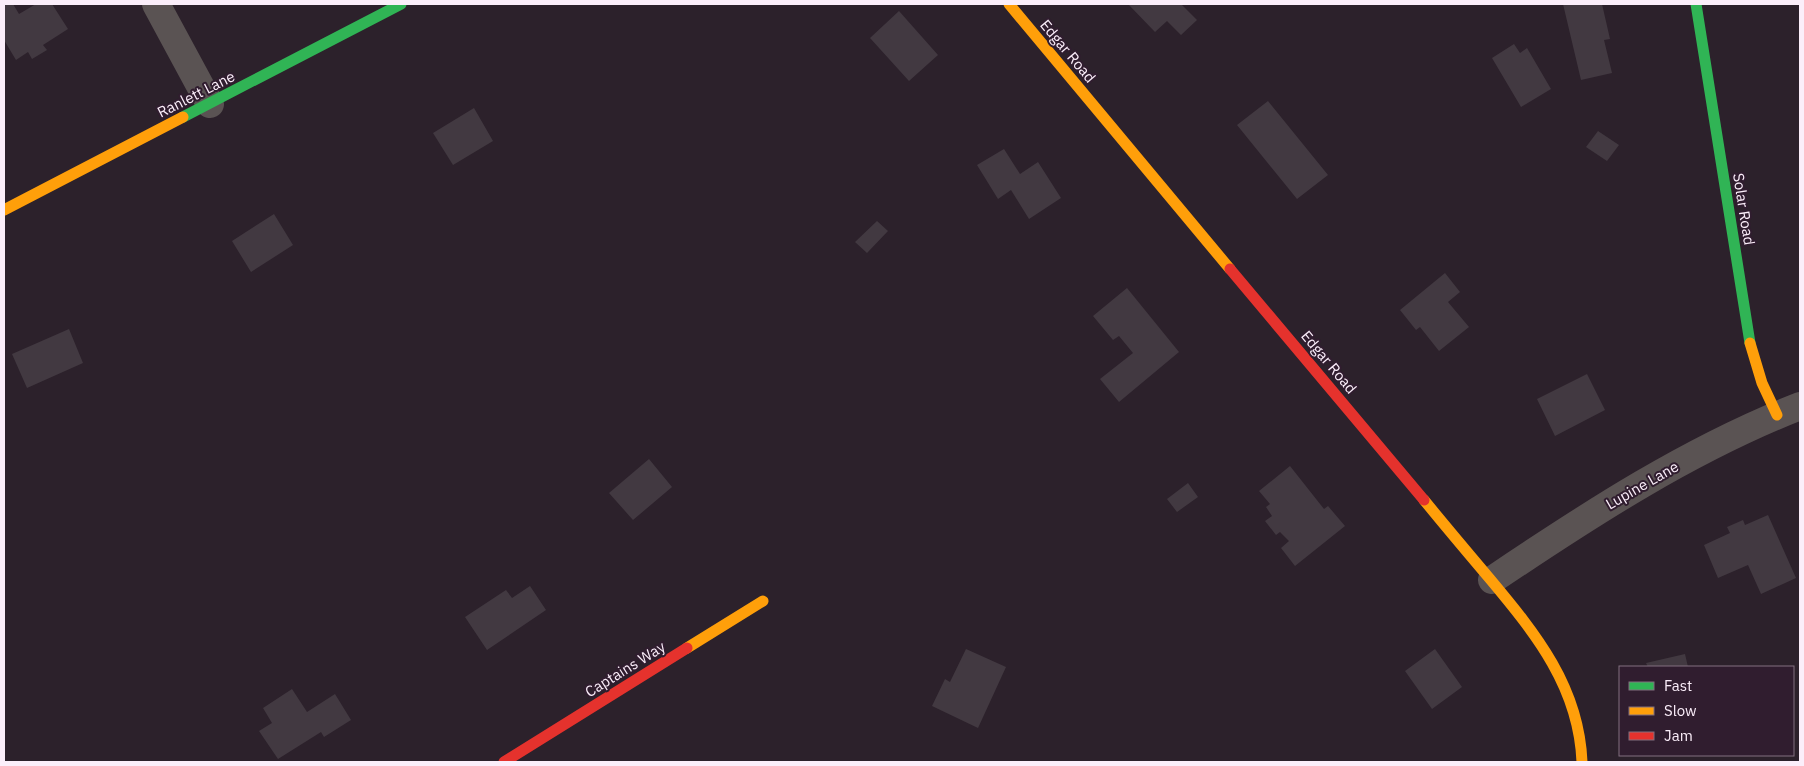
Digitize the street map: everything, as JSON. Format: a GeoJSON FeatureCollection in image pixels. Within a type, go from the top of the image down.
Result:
{"type":"FeatureCollection","features":[{"type":"Feature","properties":{"kind":"street"},"geometry":{"type":"LineString","coordinates":[[156,4],[210,104]]}},
{"type":"Feature","properties":{"kind":"street","name":"Ranlett Lane"},"geometry":{"type":"LineString","coordinates":[[4,210],[401,4]]}},
{"type":"Feature","properties":{"kind":"street","name":"Edgar Road"},"geometry":{"type":"LineString","coordinates":[[1009,4],[1529,626],[1549,657],[1566,692],[1578,724],[1582,762]]}},
{"type":"Feature","properties":{"kind":"street","name":"Solar Road"},"geometry":{"type":"LineString","coordinates":[[1696,4],[1751,349],[1766,395],[1789,411]]}},
{"type":"Feature","properties":{"kind":"street","name":"Lupine Lane"},"geometry":{"type":"LineString","coordinates":[[1492,580],[1628,492],[1727,438],[1789,411]]}},
{"type":"Feature","properties":{"kind":"street","name":"Captains Way"},"geometry":{"type":"LineString","coordinates":[[504,762],[763,602]]}},
{"type":"Feature","properties":{"kind":"building"},"geometry":{"type":"Polygon","coordinates":[[[4,4],[13,4],[19,14],[36,4],[52,4],[68,29],[43,45],[47,50],[32,59],[28,52],[16,60],[4,40],[4,4]]]}},
{"type":"Feature","properties":{"kind":"building"},"geometry":{"type":"Polygon","coordinates":[[[1128,4],[1181,4],[1197,20],[1181,35],[1167,21],[1155,32],[1128,4]]]}},
{"type":"Feature","properties":{"kind":"building"},"geometry":{"type":"Polygon","coordinates":[[[1563,4],[1602,4],[1610,39],[1604,40],[1612,73],[1581,80],[1563,4]]]}},
{"type":"Feature","properties":{"kind":"building"},"geometry":{"type":"Polygon","coordinates":[[[899,11],[938,55],[909,81],[870,38],[899,11]]]}},
{"type":"Feature","properties":{"kind":"building"},"geometry":{"type":"Polygon","coordinates":[[[1514,44],[1520,53],[1527,48],[1551,89],[1521,107],[1492,58],[1514,44]]]}},
{"type":"Feature","properties":{"kind":"building"},"geometry":{"type":"Polygon","coordinates":[[[1268,101],[1328,175],[1297,199],[1237,125],[1268,101]]]}},
{"type":"Feature","properties":{"kind":"building"},"geometry":{"type":"Polygon","coordinates":[[[474,108],[493,141],[453,165],[433,133],[474,108]]]}},
{"type":"Feature","properties":{"kind":"building"},"geometry":{"type":"Polygon","coordinates":[[[1598,131],[1619,145],[1607,161],[1586,147],[1598,131]]]}},
{"type":"Feature","properties":{"kind":"building"},"geometry":{"type":"Polygon","coordinates":[[[1004,149],[1020,174],[1038,162],[1061,198],[1029,219],[1011,190],[998,199],[977,165],[1004,149]]]}},
{"type":"Feature","properties":{"kind":"building"},"geometry":{"type":"Polygon","coordinates":[[[274,214],[293,245],[251,272],[232,241],[274,214]]]}},
{"type":"Feature","properties":{"kind":"building"},"geometry":{"type":"Polygon","coordinates":[[[877,221],[888,231],[867,253],[855,242],[877,221]]]}},
{"type":"Feature","properties":{"kind":"building"},"geometry":{"type":"Polygon","coordinates":[[[1445,273],[1460,292],[1448,302],[1469,327],[1439,351],[1420,327],[1416,330],[1400,310],[1445,273]]]}},
{"type":"Feature","properties":{"kind":"building"},"geometry":{"type":"Polygon","coordinates":[[[1127,288],[1179,352],[1119,402],[1100,379],[1133,353],[1119,336],[1113,340],[1093,316],[1127,288]]]}},
{"type":"Feature","properties":{"kind":"building"},"geometry":{"type":"Polygon","coordinates":[[[69,329],[83,363],[27,388],[12,354],[69,329]]]}},
{"type":"Feature","properties":{"kind":"building"},"geometry":{"type":"Polygon","coordinates":[[[1587,374],[1605,410],[1555,436],[1537,399],[1587,374]]]}},
{"type":"Feature","properties":{"kind":"building"},"geometry":{"type":"Polygon","coordinates":[[[649,459],[672,487],[633,520],[609,493],[649,459]]]}},
{"type":"Feature","properties":{"kind":"building"},"geometry":{"type":"Polygon","coordinates":[[[1290,466],[1324,509],[1328,506],[1345,526],[1295,566],[1281,548],[1289,541],[1280,532],[1276,535],[1265,521],[1272,516],[1266,507],[1270,504],[1259,491],[1290,466]]]}},
{"type":"Feature","properties":{"kind":"building"},"geometry":{"type":"Polygon","coordinates":[[[1188,483],[1198,497],[1177,512],[1167,499],[1188,483]]]}},
{"type":"Feature","properties":{"kind":"building"},"geometry":{"type":"Polygon","coordinates":[[[1768,515],[1796,578],[1761,594],[1748,565],[1718,578],[1704,545],[1730,533],[1727,527],[1743,520],[1745,525],[1768,515]]]}},
{"type":"Feature","properties":{"kind":"building"},"geometry":{"type":"Polygon","coordinates":[[[530,586],[546,610],[487,650],[465,617],[506,590],[512,598],[530,586]]]}},
{"type":"Feature","properties":{"kind":"building"},"geometry":{"type":"Polygon","coordinates":[[[966,649],[1006,667],[978,728],[932,706],[945,679],[950,682],[966,649]]]}},
{"type":"Feature","properties":{"kind":"building"},"geometry":{"type":"Polygon","coordinates":[[[1435,649],[1462,687],[1432,709],[1405,671],[1435,649]]]}},
{"type":"Feature","properties":{"kind":"building"},"geometry":{"type":"Polygon","coordinates":[[[1685,654],[1688,666],[1648,666],[1646,663],[1685,654]]]}},
{"type":"Feature","properties":{"kind":"building"},"geometry":{"type":"Polygon","coordinates":[[[292,689],[307,712],[335,694],[351,720],[324,737],[321,732],[278,759],[259,731],[272,723],[263,708],[292,689]]]}},
{"type":"Feature","properties":{"kind":"traffic: fast"},"geometry":{"type":"LineString","coordinates":[[183,117],[401,4]]}},
{"type":"Feature","properties":{"kind":"traffic: fast"},"geometry":{"type":"LineString","coordinates":[[1696,4],[1750,343]]}},
{"type":"Feature","properties":{"kind":"traffic: slow"},"geometry":{"type":"LineString","coordinates":[[1009,4],[1230,269]]}},
{"type":"Feature","properties":{"kind":"traffic: slow"},"geometry":{"type":"LineString","coordinates":[[4,210],[183,117]]}},
{"type":"Feature","properties":{"kind":"traffic: slow"},"geometry":{"type":"LineString","coordinates":[[1750,343],[1762,383],[1777,415]]}},
{"type":"Feature","properties":{"kind":"traffic: slow"},"geometry":{"type":"LineString","coordinates":[[1424,500],[1539,641],[1564,686],[1573,710],[1579,735],[1582,762]]}},
{"type":"Feature","properties":{"kind":"traffic: slow"},"geometry":{"type":"LineString","coordinates":[[687,648],[763,601]]}},
{"type":"Feature","properties":{"kind":"traffic: jam"},"geometry":{"type":"LineString","coordinates":[[1230,269],[1424,500]]}},
{"type":"Feature","properties":{"kind":"traffic: jam"},"geometry":{"type":"LineString","coordinates":[[504,762],[687,648]]}}]}
